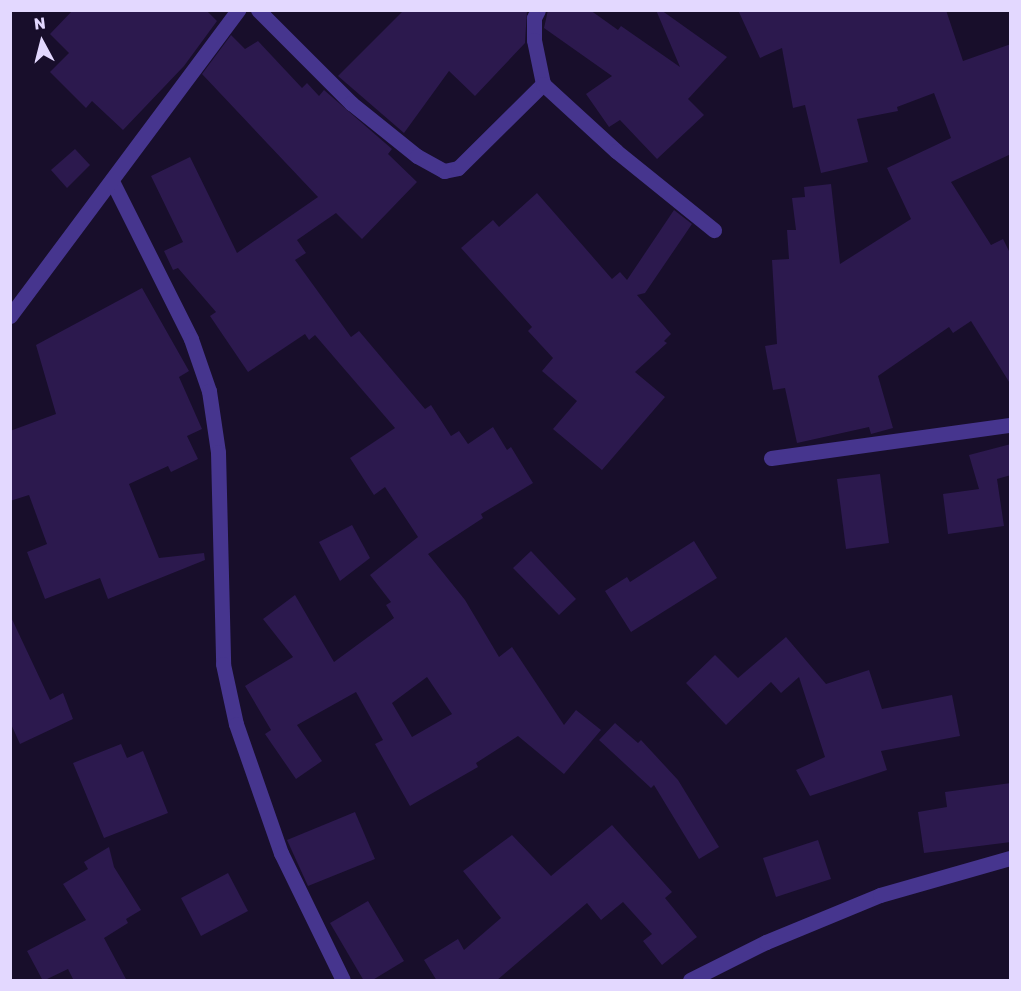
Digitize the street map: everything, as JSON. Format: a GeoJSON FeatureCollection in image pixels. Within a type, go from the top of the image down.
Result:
{"type":"FeatureCollection","features":[{"type":"Feature","properties":{"kind":"street"},"geometry":{"type":"LineString","coordinates":[[10,316],[113,183],[238,10]]}},
{"type":"Feature","properties":{"kind":"street"},"geometry":{"type":"LineString","coordinates":[[258,10],[351,103],[417,156],[444,171],[458,168],[543,84]]}},
{"type":"Feature","properties":{"kind":"street"},"geometry":{"type":"LineString","coordinates":[[538,10],[534,18],[534,40],[543,84],[616,151],[714,230]]}},
{"type":"Feature","properties":{"kind":"street"},"geometry":{"type":"LineString","coordinates":[[113,183],[191,339],[209,391],[218,452],[223,663],[236,723],[281,853],[343,981]]}},
{"type":"Feature","properties":{"kind":"street"},"geometry":{"type":"LineString","coordinates":[[771,458],[1011,425]]}},
{"type":"Feature","properties":{"kind":"street"},"geometry":{"type":"LineString","coordinates":[[690,981],[766,942],[880,895],[1011,858]]}},
{"type":"Feature","properties":{"kind":"building"},"geometry":{"type":"Polygon","coordinates":[[[73,10],[206,10],[217,21],[184,66],[123,130],[92,101],[86,108],[50,72],[69,53],[50,34],[73,10]]]}},
{"type":"Feature","properties":{"kind":"building"},"geometry":{"type":"Polygon","coordinates":[[[404,10],[527,10],[525,43],[475,96],[449,71],[404,133],[338,76],[404,10]]]}},
{"type":"Feature","properties":{"kind":"building"},"geometry":{"type":"Polygon","coordinates":[[[548,10],[590,10],[618,30],[621,26],[680,67],[656,10],[661,10],[727,57],[688,99],[704,115],[657,159],[620,120],[609,127],[586,94],[612,76],[544,28],[548,10]]]}},
{"type":"Feature","properties":{"kind":"building"},"geometry":{"type":"Polygon","coordinates":[[[738,10],[946,10],[963,61],[1011,44],[1011,154],[951,182],[991,245],[1003,239],[1011,255],[1011,385],[971,321],[953,333],[949,327],[878,376],[893,428],[871,434],[869,427],[797,443],[785,388],[773,390],[765,346],[777,344],[772,260],[789,259],[787,230],[796,230],[792,198],[805,197],[804,187],[831,184],[840,264],[911,219],[887,168],[951,138],[934,93],[897,107],[898,111],[857,119],[868,162],[821,173],[805,105],[793,108],[782,48],[760,58],[738,10]]]}},
{"type":"Feature","properties":{"kind":"building"},"geometry":{"type":"Polygon","coordinates":[[[231,35],[245,49],[258,41],[302,88],[307,83],[319,96],[324,90],[392,149],[388,154],[417,182],[362,239],[336,213],[297,240],[306,253],[295,260],[351,337],[359,331],[425,409],[431,405],[451,436],[459,431],[468,444],[493,427],[507,450],[511,447],[533,483],[481,514],[483,518],[428,554],[465,600],[499,657],[512,647],[564,725],[576,710],[601,730],[564,774],[518,736],[476,763],[478,767],[410,806],[375,744],[383,740],[356,692],[297,725],[322,761],[296,779],[265,734],[271,730],[245,686],[293,657],[263,619],[295,595],[334,662],[394,618],[386,605],[391,602],[370,575],[418,537],[385,487],[374,495],[350,458],[395,428],[315,335],[309,340],[305,334],[248,372],[210,316],[216,312],[178,268],[173,270],[164,251],[183,242],[151,176],[190,157],[237,253],[318,197],[202,74],[231,35]],[[427,677],[392,703],[412,737],[452,714],[427,677]]]}},
{"type":"Feature","properties":{"kind":"building"},"geometry":{"type":"Polygon","coordinates":[[[75,149],[90,165],[67,188],[51,170],[75,149]]]}},
{"type":"Feature","properties":{"kind":"building"},"geometry":{"type":"Polygon","coordinates":[[[537,193],[612,279],[620,272],[627,280],[674,210],[692,224],[645,293],[637,295],[671,334],[664,341],[667,343],[635,372],[665,397],[602,470],[553,429],[577,401],[542,371],[553,358],[528,331],[532,327],[461,248],[493,220],[499,227],[537,193]]]}},
{"type":"Feature","properties":{"kind":"building"},"geometry":{"type":"Polygon","coordinates":[[[142,288],[189,371],[179,377],[202,429],[187,436],[198,459],[171,472],[168,466],[129,484],[159,558],[204,553],[205,560],[108,599],[100,578],[45,599],[27,552],[47,544],[29,495],[10,501],[10,431],[56,414],[36,345],[142,288]]]}},
{"type":"Feature","properties":{"kind":"building"},"geometry":{"type":"Polygon","coordinates":[[[1011,444],[1011,475],[997,479],[1004,526],[948,534],[943,494],[979,489],[969,455],[1011,444]]]}},
{"type":"Feature","properties":{"kind":"building"},"geometry":{"type":"Polygon","coordinates":[[[880,474],[889,543],[846,549],[837,479],[880,474]]]}},
{"type":"Feature","properties":{"kind":"building"},"geometry":{"type":"Polygon","coordinates":[[[352,525],[370,558],[340,581],[319,542],[352,525]]]}},
{"type":"Feature","properties":{"kind":"building"},"geometry":{"type":"Polygon","coordinates":[[[694,541],[717,578],[631,632],[605,591],[627,577],[630,582],[694,541]]]}},
{"type":"Feature","properties":{"kind":"building"},"geometry":{"type":"Polygon","coordinates":[[[531,551],[576,599],[559,615],[513,568],[531,551]]]}},
{"type":"Feature","properties":{"kind":"building"},"geometry":{"type":"Polygon","coordinates":[[[10,615],[50,700],[63,693],[73,719],[20,744],[10,722],[10,615]]]}},
{"type":"Feature","properties":{"kind":"building"},"geometry":{"type":"Polygon","coordinates":[[[786,637],[826,684],[869,670],[882,709],[952,695],[960,736],[881,751],[887,770],[810,796],[796,770],[825,757],[799,677],[781,693],[771,682],[726,725],[686,683],[715,655],[738,678],[786,637]]]}},
{"type":"Feature","properties":{"kind":"building"},"geometry":{"type":"Polygon","coordinates":[[[615,723],[638,743],[641,740],[678,780],[719,847],[699,859],[654,785],[651,788],[599,740],[615,723]]]}},
{"type":"Feature","properties":{"kind":"building"},"geometry":{"type":"Polygon","coordinates":[[[121,744],[127,758],[143,751],[168,813],[104,838],[73,763],[121,744]]]}},
{"type":"Feature","properties":{"kind":"building"},"geometry":{"type":"Polygon","coordinates":[[[1011,783],[1011,842],[924,853],[918,812],[947,807],[945,792],[1011,783]]]}},
{"type":"Feature","properties":{"kind":"building"},"geometry":{"type":"Polygon","coordinates":[[[355,812],[375,859],[308,886],[287,840],[355,812]]]}},
{"type":"Feature","properties":{"kind":"building"},"geometry":{"type":"Polygon","coordinates":[[[612,825],[672,892],[665,898],[697,937],[662,965],[643,941],[652,934],[623,902],[601,920],[587,903],[496,981],[437,981],[424,960],[458,939],[464,950],[501,918],[463,871],[512,835],[551,876],[612,825]]]}},
{"type":"Feature","properties":{"kind":"building"},"geometry":{"type":"Polygon","coordinates":[[[818,840],[831,879],[776,897],[763,858],[818,840]]]}},
{"type":"Feature","properties":{"kind":"building"},"geometry":{"type":"Polygon","coordinates":[[[109,847],[114,867],[141,910],[126,919],[128,923],[104,938],[127,981],[74,981],[68,969],[43,981],[27,951],[86,920],[63,884],[88,869],[84,862],[109,847]]]}},
{"type":"Feature","properties":{"kind":"building"},"geometry":{"type":"Polygon","coordinates":[[[228,873],[248,911],[201,936],[181,898],[228,873]]]}},
{"type":"Feature","properties":{"kind":"building"},"geometry":{"type":"Polygon","coordinates":[[[368,901],[404,961],[371,981],[364,981],[330,923],[368,901]]]}}]}
